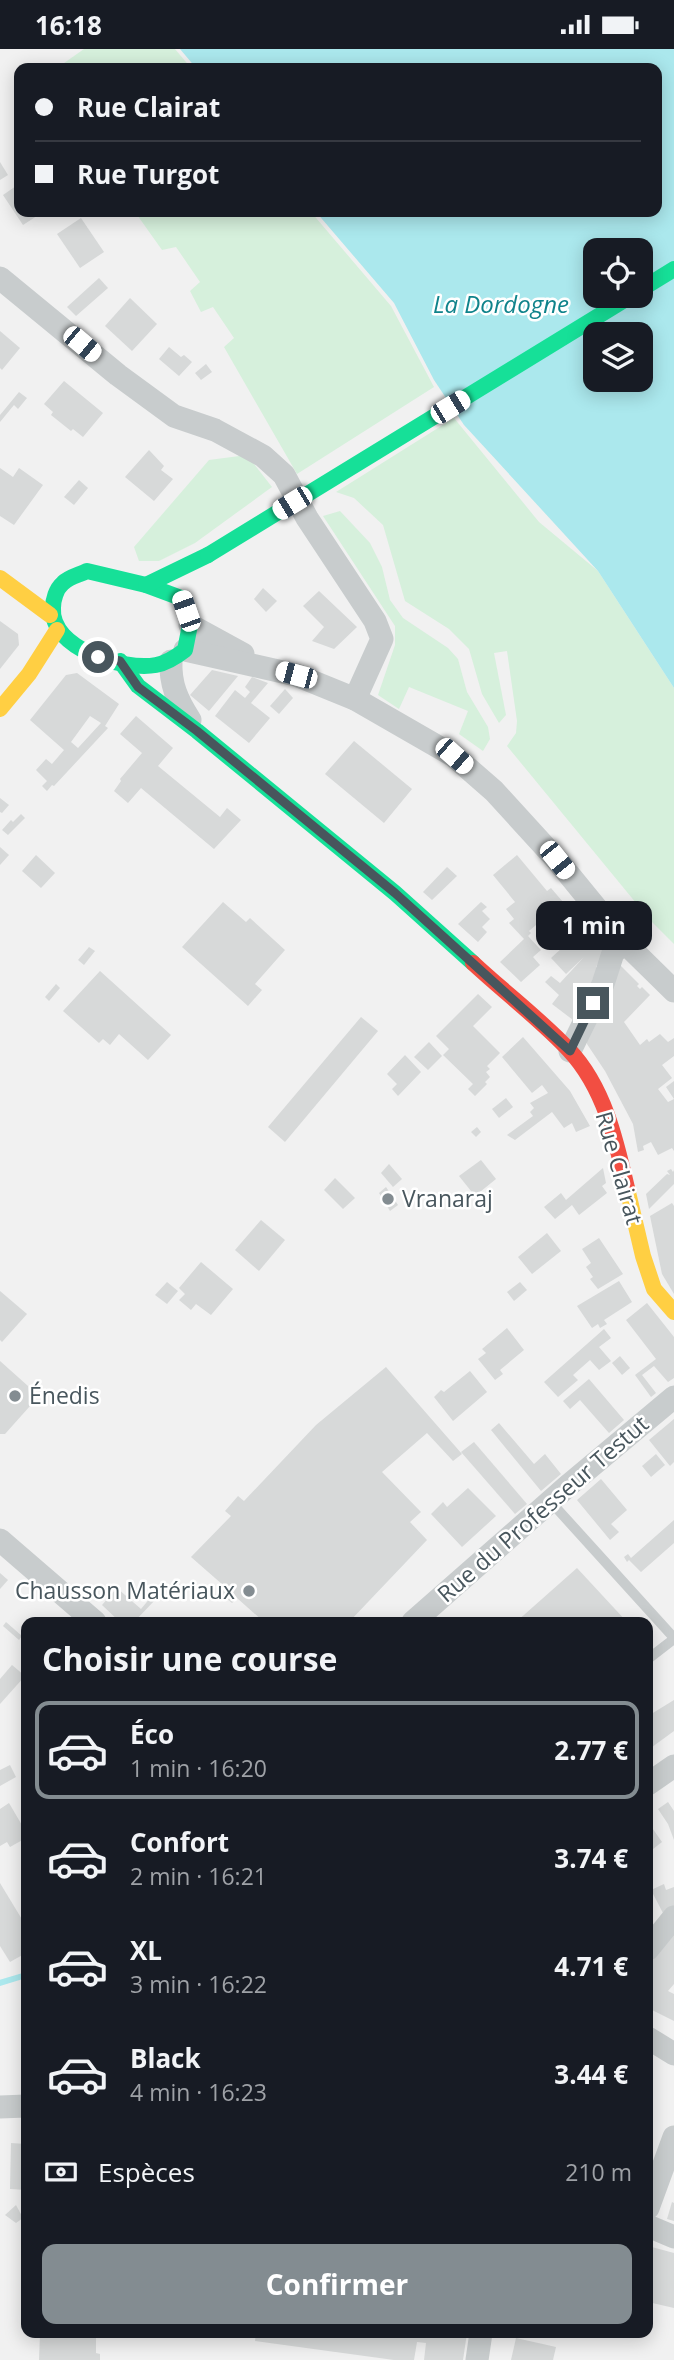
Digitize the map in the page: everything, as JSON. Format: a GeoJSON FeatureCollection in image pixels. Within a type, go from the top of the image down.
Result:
{"type":"FeatureCollection","features":[{"type":"Feature","properties":{"kind":"main road"},"geometry":{"type":"LineString","coordinates":[[653,282],[674,269]]}},
{"type":"Feature","properties":{"kind":"main road"},"geometry":{"type":"LineString","coordinates":[[146,585],[208,555],[611,308]]}},
{"type":"Feature","properties":{"kind":"main road"},"geometry":{"type":"LineString","coordinates":[[29,674],[66,655],[148,666],[178,655],[190,625],[188,587],[208,555]]}},
{"type":"Feature","properties":{"kind":"main road"},"geometry":{"type":"LineString","coordinates":[[5,581],[62,584],[87,571],[146,585],[188,587]]}},
{"type":"Feature","properties":{"kind":"main road"},"geometry":{"type":"LineString","coordinates":[[5,581],[50,615],[66,655]]}},
{"type":"Feature","properties":{"kind":"main road"},"geometry":{"type":"LineString","coordinates":[[50,615],[62,584]]}},
{"type":"Feature","properties":{"kind":"main road"},"geometry":{"type":"LineString","coordinates":[[0,709],[29,674],[57,630]]}},
{"type":"Feature","properties":{"kind":"main road","name":"Rue Clairat"},"geometry":{"type":"LineString","coordinates":[[120,661],[138,687],[197,731],[395,893],[570,1051],[592,1083],[614,1133],[643,1256],[654,1289],[674,1312]]}},
{"type":"Feature","properties":{"kind":"street"},"geometry":{"type":"LineString","coordinates":[[0,278],[118,375],[174,416],[215,430],[263,456],[284,475],[307,518],[375,621],[382,639],[355,699]]}},
{"type":"Feature","properties":{"kind":"street"},"geometry":{"type":"LineString","coordinates":[[190,625],[264,666]]}},
{"type":"Feature","properties":{"kind":"street"},"geometry":{"type":"LineString","coordinates":[[178,655],[264,666],[296,675],[355,699],[454,756],[494,791],[557,860],[624,942],[674,991]]}},
{"type":"Feature","properties":{"kind":"street","name":"Rue Clairat"},"geometry":{"type":"LineString","coordinates":[[178,655],[170,677],[177,700],[197,731]]}},
{"type":"Feature","properties":{"kind":"street"},"geometry":{"type":"LineString","coordinates":[[570,1051],[603,984],[613,953],[624,942]]}},
{"type":"Feature","properties":{"kind":"street","name":"Rue du Professeur Testut"},"geometry":{"type":"LineString","coordinates":[[420,1617],[550,1501],[674,1397]]}},
{"type":"Feature","properties":{"kind":"street"},"geometry":{"type":"LineString","coordinates":[[0,1540],[88,1617]]}},
{"type":"Feature","properties":{"kind":"street"},"geometry":{"type":"LineString","coordinates":[[653,1781],[674,1766]]}},
{"type":"Feature","properties":{"kind":"street"},"geometry":{"type":"LineString","coordinates":[[653,1943],[674,1917]]}},
{"type":"Feature","properties":{"kind":"street"},"geometry":{"type":"LineString","coordinates":[[653,2041],[674,2054]]}},
{"type":"Feature","properties":{"kind":"street"},"geometry":{"type":"LineString","coordinates":[[0,2107],[21,2106]]}},
{"type":"Feature","properties":{"kind":"street"},"geometry":{"type":"LineString","coordinates":[[653,2194],[674,2137]]}},
{"type":"Feature","properties":{"kind":"street"},"geometry":{"type":"LineString","coordinates":[[653,2228],[674,2237]]}},
{"type":"Feature","properties":{"kind":"street"},"geometry":{"type":"LineString","coordinates":[[477,2360],[480,2338]]}},
{"type":"Feature","properties":{"kind":"lane"},"geometry":{"type":"LineString","coordinates":[[550,1501],[674,1639],[653,1655]]}},
{"type":"Feature","properties":{"kind":"green space"},"geometry":{"type":"Polygon","coordinates":[[[84,49],[175,49],[187,63],[64,63],[84,49]]]}},
{"type":"Feature","properties":{"kind":"green space"},"geometry":{"type":"Polygon","coordinates":[[[139,217],[315,217],[391,306],[434,387],[297,474],[224,347],[234,338],[213,307],[201,312],[190,291],[200,282],[176,247],[162,250],[139,217]]]}},
{"type":"Feature","properties":{"kind":"green space"},"geometry":{"type":"Polygon","coordinates":[[[454,418],[539,522],[598,571],[674,688],[674,944],[650,920],[507,746],[516,733],[517,721],[507,651],[494,653],[506,715],[499,723],[482,694],[469,649],[449,629],[405,601],[383,525],[354,498],[336,492],[454,418]]]}},
{"type":"Feature","properties":{"kind":"green space"},"geometry":{"type":"Polygon","coordinates":[[[247,455],[272,487],[195,543],[159,561],[139,561],[134,547],[209,460],[247,455]]]}},
{"type":"Feature","properties":{"kind":"green space"},"geometry":{"type":"Polygon","coordinates":[[[340,511],[370,543],[382,567],[390,600],[403,618],[448,648],[458,659],[467,692],[488,727],[490,739],[483,751],[459,734],[468,711],[409,687],[399,709],[378,695],[395,645],[395,626],[323,516],[340,511]]]}},
{"type":"Feature","properties":{"kind":"water","name":"La Dordogne"},"geometry":{"type":"Polygon","coordinates":[[[180,49],[674,49],[674,688],[598,571],[464,425],[434,380],[394,303],[320,217],[662,217],[662,63],[192,63],[180,49]]]}},
{"type":"Feature","properties":{"kind":"building"},"geometry":{"type":"Polygon","coordinates":[[[0,162],[8,175],[0,180],[0,162]]]}},
{"type":"Feature","properties":{"kind":"building"},"geometry":{"type":"Polygon","coordinates":[[[14,187],[14,212],[3,195],[14,187]]]}},
{"type":"Feature","properties":{"kind":"building"},"geometry":{"type":"Polygon","coordinates":[[[18,217],[35,217],[23,225],[18,217]]]}},
{"type":"Feature","properties":{"kind":"building"},"geometry":{"type":"Polygon","coordinates":[[[81,218],[104,252],[80,268],[57,234],[81,218]]]}},
{"type":"Feature","properties":{"kind":"building"},"geometry":{"type":"Polygon","coordinates":[[[99,278],[108,288],[76,316],[67,307],[99,278]]]}},
{"type":"Feature","properties":{"kind":"building"},"geometry":{"type":"Polygon","coordinates":[[[130,298],[157,324],[132,351],[105,326],[130,298]]]}},
{"type":"Feature","properties":{"kind":"building"},"geometry":{"type":"Polygon","coordinates":[[[0,331],[20,348],[2,370],[0,368],[0,331]]]}},
{"type":"Feature","properties":{"kind":"building"},"geometry":{"type":"Polygon","coordinates":[[[169,347],[192,362],[179,376],[159,359],[169,347]]]}},
{"type":"Feature","properties":{"kind":"building"},"geometry":{"type":"Polygon","coordinates":[[[206,364],[212,372],[201,380],[195,373],[206,364]]]}},
{"type":"Feature","properties":{"kind":"building"},"geometry":{"type":"Polygon","coordinates":[[[64,381],[103,413],[83,437],[51,415],[53,412],[44,404],[64,381]]]}},
{"type":"Feature","properties":{"kind":"building"},"geometry":{"type":"Polygon","coordinates":[[[19,392],[27,398],[18,409],[14,405],[0,422],[0,415],[19,392]]]}},
{"type":"Feature","properties":{"kind":"building"},"geometry":{"type":"Polygon","coordinates":[[[149,450],[164,466],[161,470],[173,479],[154,501],[125,477],[149,450]]]}},
{"type":"Feature","properties":{"kind":"building"},"geometry":{"type":"Polygon","coordinates":[[[0,468],[13,477],[19,468],[43,485],[14,525],[0,516],[0,468]]]}},
{"type":"Feature","properties":{"kind":"building"},"geometry":{"type":"Polygon","coordinates":[[[79,480],[88,488],[74,505],[64,497],[79,480]]]}},
{"type":"Feature","properties":{"kind":"building"},"geometry":{"type":"Polygon","coordinates":[[[263,588],[277,601],[266,612],[254,599],[263,588]]]}},
{"type":"Feature","properties":{"kind":"building"},"geometry":{"type":"Polygon","coordinates":[[[319,591],[357,627],[334,649],[312,641],[324,627],[303,606],[319,591]]]}},
{"type":"Feature","properties":{"kind":"building"},"geometry":{"type":"Polygon","coordinates":[[[0,621],[18,634],[19,645],[0,669],[0,621]]]}},
{"type":"Feature","properties":{"kind":"building"},"geometry":{"type":"Polygon","coordinates":[[[212,670],[238,676],[209,711],[190,695],[212,670]]]}},
{"type":"Feature","properties":{"kind":"building"},"geometry":{"type":"Polygon","coordinates":[[[77,673],[119,704],[105,726],[108,728],[47,791],[42,786],[47,781],[36,770],[46,759],[52,764],[64,750],[30,720],[66,675],[77,673]],[[90,716],[71,742],[78,748],[101,723],[90,716]]]}},
{"type":"Feature","properties":{"kind":"building"},"geometry":{"type":"Polygon","coordinates":[[[252,677],[268,683],[251,703],[270,718],[249,743],[215,716],[235,690],[245,698],[250,692],[245,687],[252,677]]]}},
{"type":"Feature","properties":{"kind":"building"},"geometry":{"type":"Polygon","coordinates":[[[285,689],[293,698],[279,714],[270,706],[285,689]]]}},
{"type":"Feature","properties":{"kind":"building"},"geometry":{"type":"Polygon","coordinates":[[[136,716],[173,748],[158,766],[220,817],[227,808],[241,820],[214,849],[141,788],[128,803],[114,791],[120,779],[142,753],[120,734],[136,716]]]}},
{"type":"Feature","properties":{"kind":"building"},"geometry":{"type":"Polygon","coordinates":[[[354,741],[412,789],[384,823],[325,774],[354,741]]]}},
{"type":"Feature","properties":{"kind":"building"},"geometry":{"type":"Polygon","coordinates":[[[0,798],[9,805],[2,813],[0,812],[0,798]]]}},
{"type":"Feature","properties":{"kind":"building"},"geometry":{"type":"Polygon","coordinates":[[[21,814],[25,818],[8,835],[2,830],[11,820],[13,822],[21,814]]]}},
{"type":"Feature","properties":{"kind":"building"},"geometry":{"type":"Polygon","coordinates":[[[0,847],[9,855],[0,865],[0,847]]]}},
{"type":"Feature","properties":{"kind":"building"},"geometry":{"type":"Polygon","coordinates":[[[36,855],[55,873],[41,888],[22,871],[36,855]]]}},
{"type":"Feature","properties":{"kind":"building"},"geometry":{"type":"Polygon","coordinates":[[[517,855],[547,891],[551,888],[563,902],[529,931],[531,933],[528,936],[541,950],[533,957],[540,965],[521,982],[500,962],[524,939],[509,923],[514,919],[506,909],[515,902],[493,875],[517,855]]]}},
{"type":"Feature","properties":{"kind":"building"},"geometry":{"type":"Polygon","coordinates":[[[447,867],[457,876],[432,900],[423,892],[447,867]]]}},
{"type":"Feature","properties":{"kind":"building"},"geometry":{"type":"Polygon","coordinates":[[[223,902],[246,922],[250,918],[285,950],[255,984],[262,990],[248,1006],[182,947],[223,902]]]}},
{"type":"Feature","properties":{"kind":"building"},"geometry":{"type":"Polygon","coordinates":[[[481,902],[487,907],[482,911],[490,919],[482,927],[487,932],[478,942],[458,924],[481,902]]]}},
{"type":"Feature","properties":{"kind":"building"},"geometry":{"type":"Polygon","coordinates":[[[565,906],[582,925],[557,945],[540,926],[565,906]]]}},
{"type":"Feature","properties":{"kind":"building"},"geometry":{"type":"Polygon","coordinates":[[[584,928],[605,950],[573,1020],[552,1004],[559,995],[545,982],[551,976],[560,983],[584,957],[566,974],[551,958],[584,928]]]}},
{"type":"Feature","properties":{"kind":"building"},"geometry":{"type":"Polygon","coordinates":[[[89,947],[95,951],[84,965],[78,960],[89,947]]]}},
{"type":"Feature","properties":{"kind":"building"},"geometry":{"type":"Polygon","coordinates":[[[619,964],[639,984],[637,986],[640,989],[642,987],[650,995],[624,1022],[640,1045],[660,1034],[668,1042],[674,1038],[674,1056],[662,1065],[672,1078],[658,1089],[668,1102],[674,1099],[674,1151],[672,1148],[658,1155],[651,1142],[638,1152],[633,1124],[605,1071],[587,1044],[586,1037],[619,964]]]}},
{"type":"Feature","properties":{"kind":"building"},"geometry":{"type":"Polygon","coordinates":[[[100,971],[171,1035],[148,1060],[119,1034],[110,1045],[103,1039],[99,1043],[63,1011],[100,971]]]}},
{"type":"Feature","properties":{"kind":"building"},"geometry":{"type":"Polygon","coordinates":[[[56,984],[60,988],[49,1001],[45,997],[56,984]]]}},
{"type":"Feature","properties":{"kind":"building"},"geometry":{"type":"Polygon","coordinates":[[[478,994],[492,1007],[473,1026],[500,1053],[487,1066],[490,1069],[486,1072],[490,1077],[475,1096],[468,1089],[473,1084],[443,1055],[449,1049],[436,1036],[478,994]]]}},
{"type":"Feature","properties":{"kind":"building"},"geometry":{"type":"Polygon","coordinates":[[[361,1017],[378,1031],[285,1142],[268,1127],[361,1017]]]}},
{"type":"Feature","properties":{"kind":"building"},"geometry":{"type":"Polygon","coordinates":[[[523,1037],[570,1091],[590,1126],[576,1132],[572,1123],[564,1128],[552,1112],[515,1140],[507,1135],[533,1116],[530,1112],[534,1108],[530,1103],[548,1093],[542,1085],[532,1093],[502,1057],[523,1037]]]}},
{"type":"Feature","properties":{"kind":"building"},"geometry":{"type":"Polygon","coordinates":[[[429,1042],[442,1056],[428,1070],[414,1057],[429,1042]]]}},
{"type":"Feature","properties":{"kind":"building"},"geometry":{"type":"Polygon","coordinates":[[[405,1055],[421,1072],[398,1096],[392,1089],[397,1084],[387,1074],[405,1055]]]}},
{"type":"Feature","properties":{"kind":"building"},"geometry":{"type":"Polygon","coordinates":[[[674,1081],[674,1099],[666,1087],[674,1081]]]}},
{"type":"Feature","properties":{"kind":"building"},"geometry":{"type":"Polygon","coordinates":[[[506,1098],[513,1107],[499,1118],[492,1109],[506,1098]]]}},
{"type":"Feature","properties":{"kind":"building"},"geometry":{"type":"Polygon","coordinates":[[[477,1127],[481,1132],[476,1137],[471,1132],[477,1127]]]}},
{"type":"Feature","properties":{"kind":"building"},"geometry":{"type":"Polygon","coordinates":[[[481,1160],[496,1179],[475,1196],[459,1176],[481,1160]]]}},
{"type":"Feature","properties":{"kind":"building"},"geometry":{"type":"Polygon","coordinates":[[[389,1164],[402,1179],[393,1187],[381,1173],[389,1164]]]}},
{"type":"Feature","properties":{"kind":"building"},"geometry":{"type":"Polygon","coordinates":[[[603,1168],[606,1183],[602,1186],[607,1193],[579,1215],[572,1205],[555,1219],[544,1207],[561,1193],[566,1200],[603,1168]]]}},
{"type":"Feature","properties":{"kind":"building"},"geometry":{"type":"Polygon","coordinates":[[[671,1169],[673,1172],[674,1170],[674,1184],[649,1209],[646,1194],[667,1174],[670,1175],[667,1171],[671,1169]]]}},
{"type":"Feature","properties":{"kind":"building"},"geometry":{"type":"Polygon","coordinates":[[[335,1178],[355,1198],[343,1209],[324,1190],[335,1178]]]}},
{"type":"Feature","properties":{"kind":"building","name":"Vranaraj"},"geometry":{"type":"Polygon","coordinates":[[[386,1187],[398,1205],[390,1211],[379,1193],[386,1187]]]}},
{"type":"Feature","properties":{"kind":"building"},"geometry":{"type":"Polygon","coordinates":[[[672,1203],[674,1294],[662,1274],[650,1216],[672,1203]]]}},
{"type":"Feature","properties":{"kind":"building"},"geometry":{"type":"Polygon","coordinates":[[[261,1220],[285,1240],[259,1271],[235,1250],[261,1220]]]}},
{"type":"Feature","properties":{"kind":"building"},"geometry":{"type":"Polygon","coordinates":[[[547,1233],[561,1251],[532,1274],[518,1257],[547,1233]]]}},
{"type":"Feature","properties":{"kind":"building"},"geometry":{"type":"Polygon","coordinates":[[[599,1238],[623,1274],[598,1289],[590,1279],[593,1277],[586,1267],[591,1263],[582,1249],[599,1238]]]}},
{"type":"Feature","properties":{"kind":"building"},"geometry":{"type":"Polygon","coordinates":[[[201,1262],[233,1289],[211,1315],[196,1304],[191,1310],[179,1300],[185,1294],[179,1288],[201,1262]]]}},
{"type":"Feature","properties":{"kind":"building"},"geometry":{"type":"Polygon","coordinates":[[[619,1281],[632,1302],[604,1320],[607,1324],[600,1328],[598,1324],[592,1328],[577,1306],[619,1281]]]}},
{"type":"Feature","properties":{"kind":"building"},"geometry":{"type":"Polygon","coordinates":[[[167,1282],[178,1291],[167,1304],[155,1295],[167,1282]]]}},
{"type":"Feature","properties":{"kind":"building"},"geometry":{"type":"Polygon","coordinates":[[[520,1282],[527,1290],[514,1301],[507,1292],[520,1282]]]}},
{"type":"Feature","properties":{"kind":"building","name":"Énedis"},"geometry":{"type":"Polygon","coordinates":[[[0,1291],[27,1314],[2,1342],[0,1340],[0,1291]]]}},
{"type":"Feature","properties":{"kind":"building"},"geometry":{"type":"Polygon","coordinates":[[[647,1303],[674,1337],[674,1378],[668,1382],[654,1366],[642,1375],[656,1393],[651,1397],[635,1375],[656,1359],[626,1320],[647,1303]]]}},
{"type":"Feature","properties":{"kind":"building"},"geometry":{"type":"Polygon","coordinates":[[[507,1328],[524,1350],[500,1370],[503,1374],[495,1380],[478,1359],[486,1353],[482,1349],[507,1328]]]}},
{"type":"Feature","properties":{"kind":"building"},"geometry":{"type":"Polygon","coordinates":[[[604,1329],[611,1338],[599,1347],[611,1361],[599,1370],[590,1360],[573,1375],[578,1380],[558,1397],[544,1382],[604,1329]]]}},
{"type":"Feature","properties":{"kind":"building"},"geometry":{"type":"Polygon","coordinates":[[[620,1356],[630,1368],[622,1375],[612,1363],[620,1356]]]}},
{"type":"Feature","properties":{"kind":"building","name":"Énedis"},"geometry":{"type":"Polygon","coordinates":[[[0,1361],[28,1386],[30,1406],[5,1434],[0,1434],[0,1361]]]}},
{"type":"Feature","properties":{"kind":"building"},"geometry":{"type":"Polygon","coordinates":[[[386,1367],[462,1454],[453,1461],[427,1433],[382,1472],[421,1512],[410,1522],[427,1540],[354,1617],[258,1617],[237,1598],[232,1603],[218,1591],[223,1585],[191,1557],[231,1516],[225,1511],[238,1496],[244,1501],[316,1425],[386,1367]]]}},
{"type":"Feature","properties":{"kind":"building"},"geometry":{"type":"Polygon","coordinates":[[[470,1371],[487,1392],[453,1421],[434,1397],[470,1371]]]}},
{"type":"Feature","properties":{"kind":"building"},"geometry":{"type":"Polygon","coordinates":[[[589,1379],[624,1420],[609,1433],[580,1400],[570,1409],[563,1401],[589,1379]]]}},
{"type":"Feature","properties":{"kind":"building"},"geometry":{"type":"Polygon","coordinates":[[[674,1419],[674,1462],[670,1466],[649,1440],[674,1419]]]}},
{"type":"Feature","properties":{"kind":"building"},"geometry":{"type":"Polygon","coordinates":[[[499,1423],[534,1464],[545,1454],[561,1474],[541,1491],[491,1430],[499,1423]]]}},
{"type":"Feature","properties":{"kind":"building"},"geometry":{"type":"Polygon","coordinates":[[[474,1442],[527,1504],[515,1514],[461,1452],[474,1442]]]}},
{"type":"Feature","properties":{"kind":"building"},"geometry":{"type":"Polygon","coordinates":[[[656,1454],[665,1465],[651,1477],[642,1466],[656,1454]]]}},
{"type":"Feature","properties":{"kind":"building"},"geometry":{"type":"Polygon","coordinates":[[[601,1479],[627,1510],[611,1524],[619,1532],[610,1540],[577,1500],[601,1479]]]}},
{"type":"Feature","properties":{"kind":"building"},"geometry":{"type":"Polygon","coordinates":[[[468,1488],[496,1516],[462,1547],[431,1514],[443,1502],[447,1507],[468,1488]]]}},
{"type":"Feature","properties":{"kind":"building"},"geometry":{"type":"Polygon","coordinates":[[[674,1520],[674,1543],[641,1572],[629,1560],[627,1562],[624,1557],[628,1554],[631,1558],[674,1520]]]}},
{"type":"Feature","properties":{"kind":"building"},"geometry":{"type":"Polygon","coordinates":[[[577,1568],[622,1617],[522,1617],[577,1568]]]}},
{"type":"Feature","properties":{"kind":"building"},"geometry":{"type":"Polygon","coordinates":[[[0,1573],[8,1580],[0,1589],[0,1573]]]}},
{"type":"Feature","properties":{"kind":"building"},"geometry":{"type":"Polygon","coordinates":[[[117,1588],[141,1609],[151,1597],[155,1600],[139,1617],[115,1617],[102,1605],[117,1588]]]}},
{"type":"Feature","properties":{"kind":"building"},"geometry":{"type":"Polygon","coordinates":[[[6,1622],[21,1637],[19,1640],[3,1626],[6,1622]]]}},
{"type":"Feature","properties":{"kind":"building"},"geometry":{"type":"Polygon","coordinates":[[[12,1665],[21,1673],[21,1680],[0,1704],[0,1679],[12,1665]]]}},
{"type":"Feature","properties":{"kind":"building"},"geometry":{"type":"Polygon","coordinates":[[[674,1700],[674,1731],[653,1746],[653,1713],[674,1700]]]}},
{"type":"Feature","properties":{"kind":"building"},"geometry":{"type":"Polygon","coordinates":[[[10,1765],[16,1777],[0,1786],[0,1770],[10,1765]]]}},
{"type":"Feature","properties":{"kind":"building"},"geometry":{"type":"Polygon","coordinates":[[[668,1802],[674,1811],[674,1840],[658,1809],[668,1802]]]}},
{"type":"Feature","properties":{"kind":"building"},"geometry":{"type":"Polygon","coordinates":[[[9,1803],[21,1823],[21,1841],[10,1847],[7,1842],[0,1846],[0,1809],[9,1803]]]}},
{"type":"Feature","properties":{"kind":"building"},"geometry":{"type":"Polygon","coordinates":[[[653,1829],[662,1842],[653,1849],[653,1829]]]}},
{"type":"Feature","properties":{"kind":"building"},"geometry":{"type":"Polygon","coordinates":[[[0,1883],[21,1918],[21,1956],[10,1962],[0,1946],[0,1883]]]}},
{"type":"Feature","properties":{"kind":"building"},"geometry":{"type":"Polygon","coordinates":[[[664,1884],[666,1890],[674,1887],[674,1906],[664,1915],[653,1894],[653,1889],[664,1884]]]}},
{"type":"Feature","properties":{"kind":"building"},"geometry":{"type":"Polygon","coordinates":[[[674,1933],[674,1984],[668,1991],[674,1994],[674,2021],[653,2010],[653,1960],[674,1933]]]}},
{"type":"Feature","properties":{"kind":"building"},"geometry":{"type":"Polygon","coordinates":[[[11,2143],[21,2144],[21,2190],[10,2189],[11,2143]]]}},
{"type":"Feature","properties":{"kind":"building"},"geometry":{"type":"Polygon","coordinates":[[[672,2202],[674,2203],[674,2221],[667,2219],[672,2202]]]}},
{"type":"Feature","properties":{"kind":"building"},"geometry":{"type":"Polygon","coordinates":[[[16,2205],[21,2219],[16,2223],[5,2215],[16,2205]]]}},
{"type":"Feature","properties":{"kind":"building"},"geometry":{"type":"Polygon","coordinates":[[[653,2247],[674,2253],[674,2308],[653,2303],[653,2247]]]}},
{"type":"Feature","properties":{"kind":"building"},"geometry":{"type":"Polygon","coordinates":[[[40,2338],[96,2338],[96,2353],[100,2354],[100,2360],[39,2360],[40,2338]]]}},
{"type":"Feature","properties":{"kind":"building"},"geometry":{"type":"Polygon","coordinates":[[[255,2338],[466,2338],[463,2360],[424,2360],[426,2343],[417,2342],[414,2360],[394,2360],[255,2341],[255,2338]]]}},
{"type":"Feature","properties":{"kind":"building"},"geometry":{"type":"Polygon","coordinates":[[[516,2338],[556,2347],[553,2360],[511,2360],[516,2338]]]}},
{"type":"Feature","properties":{"kind":"waterway"},"geometry":{"type":"LineString","coordinates":[[0,1983],[21,1977]]}},
{"type":"Feature","properties":{"kind":"traffic: fast"},"geometry":{"type":"LineString","coordinates":[[653,282],[674,269]]}},
{"type":"Feature","properties":{"kind":"traffic: fast"},"geometry":{"type":"LineString","coordinates":[[208,555],[611,308]]}},
{"type":"Feature","properties":{"kind":"traffic: fast"},"geometry":{"type":"LineString","coordinates":[[146,585],[208,555]]}},
{"type":"Feature","properties":{"kind":"traffic: fast"},"geometry":{"type":"LineString","coordinates":[[87,571],[146,585],[181,598],[190,625],[185,650],[164,663],[142,666],[109,660],[76,646],[63,635],[55,622],[53,608],[57,591],[63,583],[87,571]]}},
{"type":"Feature","properties":{"kind":"traffic: fast"},"geometry":{"type":"LineString","coordinates":[[120,661],[138,686],[395,893],[473,963]]}},
{"type":"Feature","properties":{"kind":"traffic: slow"},"geometry":{"type":"LineString","coordinates":[[0,578],[50,615]]}},
{"type":"Feature","properties":{"kind":"traffic: slow"},"geometry":{"type":"LineString","coordinates":[[0,709],[29,674],[57,630]]}},
{"type":"Feature","properties":{"kind":"traffic: slow"},"geometry":{"type":"LineString","coordinates":[[627,1188],[643,1256],[654,1289],[674,1312]]}},
{"type":"Feature","properties":{"kind":"traffic: jam"},"geometry":{"type":"LineString","coordinates":[[473,963],[546,1027],[581,1065],[607,1115],[627,1188]]}},
{"type":"Feature","properties":{"kind":"place","name":"Vranaraj"},"geometry":{"type":"Point","coordinates":[388,1199]}},
{"type":"Feature","properties":{"kind":"place","name":"Énedis"},"geometry":{"type":"Point","coordinates":[15,1396]}},
{"type":"Feature","properties":{"kind":"place","name":"Chausson Matériaux"},"geometry":{"type":"Point","coordinates":[249,1591]}},
{"type":"Feature","properties":{"kind":"route"},"geometry":{"type":"LineString","coordinates":[[98,657],[120,661],[138,687],[197,731],[395,893],[570,1051],[593,1003]]}}]}
